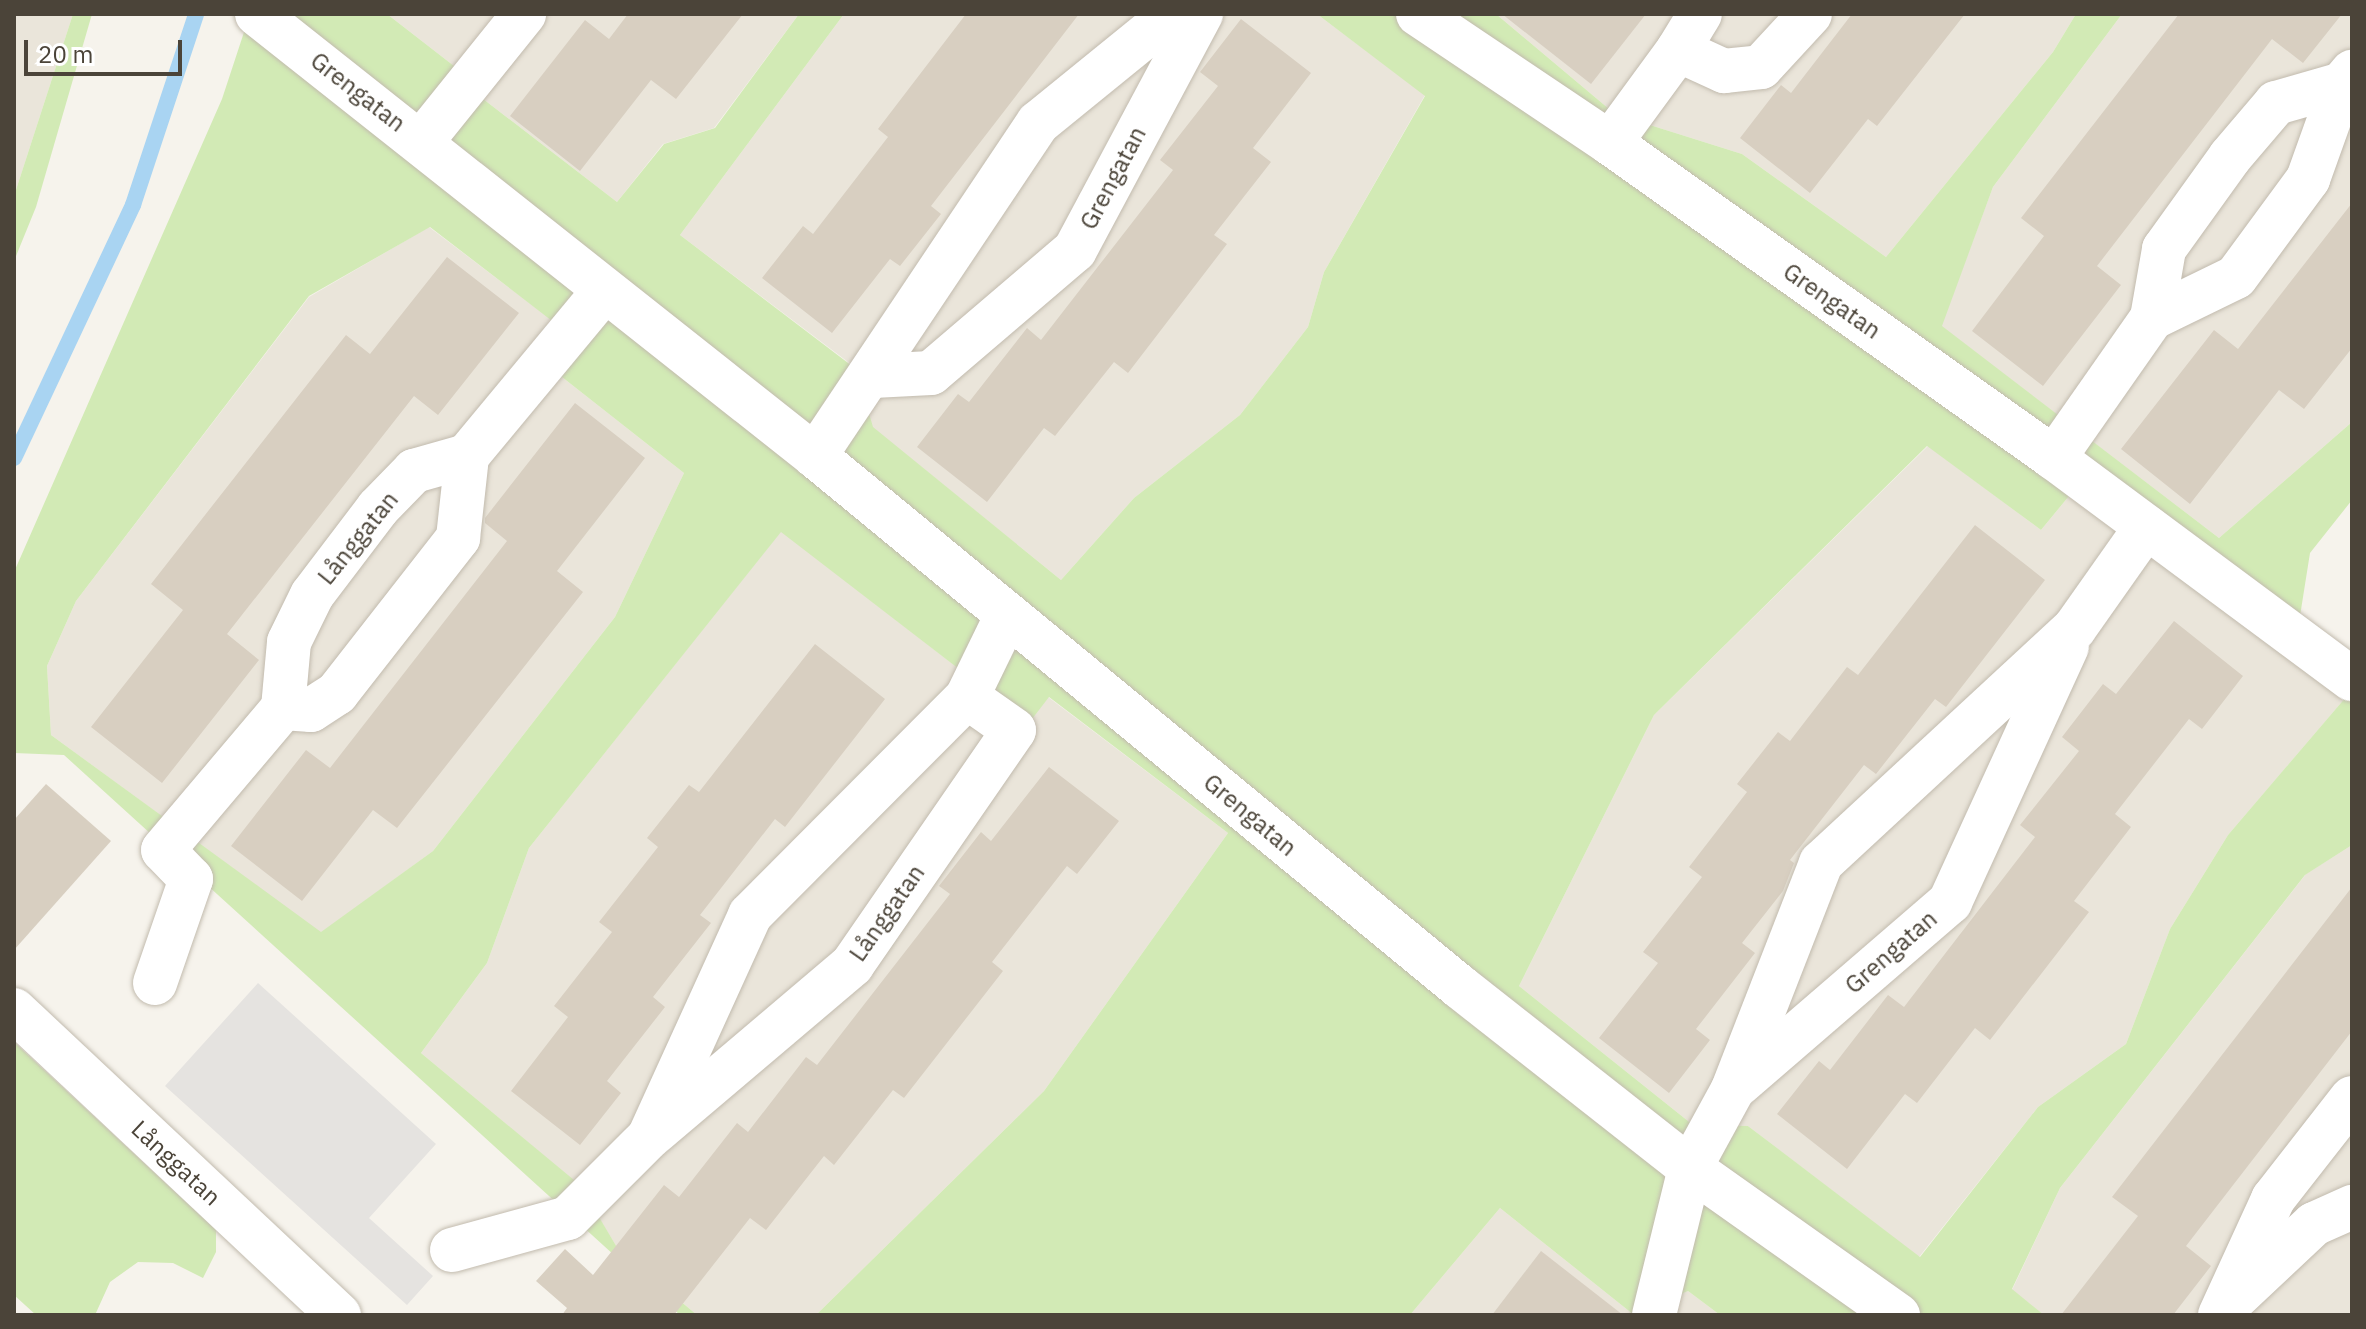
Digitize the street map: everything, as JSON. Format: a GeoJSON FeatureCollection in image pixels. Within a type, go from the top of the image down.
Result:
{"type":"FeatureCollection","features":[{"type":"Feature","properties":{"kind":"street","name":"Grengatan"},"geometry":{"type":"LineString","coordinates":[[257,14],[422,141],[604,291],[815,456],[1460,987],[1690,1168],[1898,1315]]}},
{"type":"Feature","properties":{"kind":"street","name":"Grengatan"},"geometry":{"type":"LineString","coordinates":[[422,141],[524,14]]}},
{"type":"Feature","properties":{"kind":"street"},"geometry":{"type":"LineString","coordinates":[[815,456],[873,376],[996,179],[1038,123],[1172,14]]}},
{"type":"Feature","properties":{"kind":"street","name":"Grengatan"},"geometry":{"type":"LineString","coordinates":[[873,376],[931,373],[1075,250],[1201,14]]}},
{"type":"Feature","properties":{"kind":"street","name":"Grengatan"},"geometry":{"type":"LineString","coordinates":[[1418,14],[1610,143],[2054,458],[2146,527],[2346,663]]}},
{"type":"Feature","properties":{"kind":"street"},"geometry":{"type":"LineString","coordinates":[[1610,143],[1689,32],[1724,71],[1761,67],[1810,14]]}},
{"type":"Feature","properties":{"kind":"street"},"geometry":{"type":"LineString","coordinates":[[2152,318],[2236,277],[2308,179],[2347,78]]}},
{"type":"Feature","properties":{"kind":"street"},"geometry":{"type":"LineString","coordinates":[[2054,458],[2152,318],[2164,249],[2230,157],[2276,103],[2347,78]]}},
{"type":"Feature","properties":{"kind":"street"},"geometry":{"type":"LineString","coordinates":[[155,983],[191,879],[163,850],[283,708],[311,710],[337,693],[458,538],[467,456],[604,291]]}},
{"type":"Feature","properties":{"kind":"street","name":"Långgatan"},"geometry":{"type":"LineString","coordinates":[[283,708],[289,642],[312,595],[378,508],[414,471],[467,456]]}},
{"type":"Feature","properties":{"kind":"street","name":"Grengatan"},"geometry":{"type":"LineString","coordinates":[[1733,1089],[1950,902],[2074,629],[2146,527]]}},
{"type":"Feature","properties":{"kind":"street","name":"Långgatan"},"geometry":{"type":"LineString","coordinates":[[649,1137],[750,915],[967,697],[1007,615]]}},
{"type":"Feature","properties":{"kind":"street","name":"Grengatan"},"geometry":{"type":"LineString","coordinates":[[1690,1168],[1733,1089],[1821,863],[2074,629]]}},
{"type":"Feature","properties":{"kind":"street","name":"Långgatan"},"geometry":{"type":"LineString","coordinates":[[452,1250],[568,1218],[649,1137],[852,965],[1014,730],[967,697]]}},
{"type":"Feature","properties":{"kind":"street","name":"Grengatan"},"geometry":{"type":"LineString","coordinates":[[1776,978],[1784,996],[1797,1006],[1824,1010]]}},
{"type":"Feature","properties":{"kind":"street","name":"Långgatan"},"geometry":{"type":"LineString","coordinates":[[14,1010],[339,1315]]}},
{"type":"Feature","properties":{"kind":"street"},"geometry":{"type":"LineString","coordinates":[[2223,1311],[2248,1245],[2289,1179],[2352,1098]]}},
{"type":"Feature","properties":{"kind":"street"},"geometry":{"type":"LineString","coordinates":[[1654,1315],[1690,1168]]}},
{"type":"Feature","properties":{"kind":"street"},"geometry":{"type":"LineString","coordinates":[[2289,1179],[2298,1205],[2333,1216]]}},
{"type":"Feature","properties":{"kind":"street"},"geometry":{"type":"LineString","coordinates":[[2223,1311],[2333,1216]]}},
{"type":"Feature","properties":{"kind":"shaded area"},"geometry":{"type":"Polygon","coordinates":[[[14,14],[73,14],[14,196],[14,14]]]}},
{"type":"Feature","properties":{"kind":"shaded area"},"geometry":{"type":"Polygon","coordinates":[[[387,14],[799,14],[714,128],[663,144],[617,202],[478,95],[454,66],[387,14]]]}},
{"type":"Feature","properties":{"kind":"shaded area"},"geometry":{"type":"Polygon","coordinates":[[[844,14],[1317,14],[1425,95],[1324,272],[1308,327],[1240,415],[1134,498],[1061,580],[872,427],[856,368],[680,235],[844,14]]]}},
{"type":"Feature","properties":{"kind":"shaded area"},"geometry":{"type":"Polygon","coordinates":[[[1496,14],[2076,14],[2053,52],[1886,257],[1742,154],[1615,114],[1496,14]]]}},
{"type":"Feature","properties":{"kind":"shaded area"},"geometry":{"type":"Polygon","coordinates":[[[2122,14],[2352,14],[2352,422],[2219,538],[1941,326],[1993,187],[2122,14]]]}},
{"type":"Feature","properties":{"kind":"shaded area"},"geometry":{"type":"Polygon","coordinates":[[[429,227],[557,324],[534,355],[684,473],[615,617],[433,851],[321,933],[51,735],[47,666],[76,601],[309,297],[429,227]]]}},
{"type":"Feature","properties":{"kind":"shaded area"},"geometry":{"type":"Polygon","coordinates":[[[1928,446],[2041,530],[2069,496],[2347,696],[2228,835],[2170,929],[2126,1044],[2038,1107],[1919,1257],[1748,1126],[1693,1125],[1519,986],[1654,715],[1928,446]]]}},
{"type":"Feature","properties":{"kind":"shaded area"},"geometry":{"type":"Polygon","coordinates":[[[781,531],[1029,723],[1048,697],[1228,833],[1044,1091],[816,1315],[697,1315],[618,1249],[579,1185],[421,1053],[487,963],[529,848],[781,531]]]}},
{"type":"Feature","properties":{"kind":"shaded area"},"geometry":{"type":"Polygon","coordinates":[[[2352,845],[2352,1315],[2044,1315],[2012,1290],[2060,1188],[2306,874],[2352,845]]]}},
{"type":"Feature","properties":{"kind":"shaded area"},"geometry":{"type":"Polygon","coordinates":[[[258,983],[436,1144],[369,1218],[433,1276],[407,1305],[165,1086],[258,983]]]}},
{"type":"Feature","properties":{"kind":"shaded area"},"geometry":{"type":"Polygon","coordinates":[[[1500,1208],[1634,1315],[1410,1315],[1500,1208]]]}},
{"type":"Feature","properties":{"kind":"shaded area"},"geometry":{"type":"Polygon","coordinates":[[[1688,1291],[1720,1315],[1634,1315],[1688,1291]]]}},
{"type":"Feature","properties":{"kind":"green space"},"geometry":{"type":"Polygon","coordinates":[[[73,14],[92,14],[36,207],[14,261],[14,196],[73,14]]]}},
{"type":"Feature","properties":{"kind":"green space"},"geometry":{"type":"Polygon","coordinates":[[[250,14],[387,14],[454,66],[478,95],[617,202],[664,144],[715,128],[799,14],[844,14],[680,235],[856,369],[873,427],[1061,580],[1134,498],[1240,415],[1308,327],[1324,272],[1425,96],[1317,14],[1496,14],[1615,114],[1742,154],[1886,257],[2053,52],[2076,14],[2122,14],[1993,187],[1942,326],[2219,538],[2352,422],[2352,500],[2310,553],[2300,616],[2352,694],[2352,845],[2305,875],[2060,1188],[2012,1289],[2044,1315],[1720,1315],[1688,1291],[1634,1315],[1500,1208],[1410,1315],[816,1315],[1044,1091],[1228,833],[1049,697],[1029,723],[781,532],[529,848],[487,963],[421,1053],[580,1185],[618,1249],[697,1315],[680,1315],[64,755],[14,753],[14,572],[222,99],[250,14]],[[430,227],[309,296],[76,601],[47,666],[51,735],[321,932],[433,851],[615,617],[684,473],[534,355],[556,324],[430,227]],[[1927,446],[1654,715],[1519,986],[1693,1125],[1748,1126],[1920,1257],[2038,1107],[2126,1044],[2170,929],[2228,835],[2346,697],[2069,496],[2041,530],[1927,446]]]}},
{"type":"Feature","properties":{"kind":"green space"},"geometry":{"type":"Polygon","coordinates":[[[14,1042],[216,1230],[216,1252],[203,1278],[173,1263],[138,1262],[110,1282],[95,1315],[36,1315],[14,1295],[14,1042]]]}},
{"type":"Feature","properties":{"kind":"building"},"geometry":{"type":"Polygon","coordinates":[[[628,14],[743,14],[676,99],[651,80],[580,171],[510,116],[585,20],[609,39],[628,14]]]}},
{"type":"Feature","properties":{"kind":"building"},"geometry":{"type":"Polygon","coordinates":[[[966,14],[1079,14],[931,206],[941,214],[900,266],[890,259],[832,333],[762,278],[803,226],[813,234],[888,137],[878,129],[966,14]]]}},
{"type":"Feature","properties":{"kind":"building"},"geometry":{"type":"Polygon","coordinates":[[[1502,14],[1646,14],[1591,84],[1502,14]]]}},
{"type":"Feature","properties":{"kind":"building"},"geometry":{"type":"Polygon","coordinates":[[[1852,14],[1965,14],[1877,126],[1868,119],[1810,193],[1740,138],[1781,85],[1791,93],[1852,14]]]}},
{"type":"Feature","properties":{"kind":"building"},"geometry":{"type":"Polygon","coordinates":[[[2179,14],[2342,14],[2303,63],[2272,39],[2097,266],[2121,285],[2043,386],[1972,331],[2044,236],[2021,218],[2179,14]]]}},
{"type":"Feature","properties":{"kind":"building"},"geometry":{"type":"Polygon","coordinates":[[[1241,19],[1311,73],[1253,148],[1271,162],[1214,235],[1227,244],[1128,373],[1114,362],[1055,436],[1044,428],[987,502],[917,447],[958,394],[969,402],[1027,328],[1041,340],[1173,170],[1160,160],[1218,86],[1200,72],[1241,19]]]}},
{"type":"Feature","properties":{"kind":"building"},"geometry":{"type":"Polygon","coordinates":[[[2352,203],[2352,348],[2304,409],[2279,390],[2190,504],[2121,449],[2214,330],[2238,349],[2352,203]]]}},
{"type":"Feature","properties":{"kind":"building"},"geometry":{"type":"Polygon","coordinates":[[[447,257],[519,313],[438,415],[414,396],[227,634],[259,660],[162,783],[91,727],[183,610],[151,584],[346,335],[370,354],[447,257]]]}},
{"type":"Feature","properties":{"kind":"building"},"geometry":{"type":"Polygon","coordinates":[[[575,403],[645,458],[557,571],[583,592],[397,828],[373,810],[302,901],[231,846],[306,750],[330,768],[507,541],[485,523],[485,518],[575,403]]]}},
{"type":"Feature","properties":{"kind":"building"},"geometry":{"type":"Polygon","coordinates":[[[1975,525],[2045,580],[1946,707],[1935,699],[1876,774],[1864,765],[1790,860],[1794,863],[1783,891],[1742,943],[1755,953],[1696,1029],[1710,1040],[1669,1093],[1599,1038],[1658,963],[1643,952],[1702,877],[1689,867],[1747,792],[1737,784],[1778,732],[1790,741],[1847,667],[1858,675],[1975,525]]]}},
{"type":"Feature","properties":{"kind":"building"},"geometry":{"type":"Polygon","coordinates":[[[2174,621],[2243,676],[2202,729],[2189,719],[2115,814],[2131,827],[2074,901],[2089,912],[1990,1040],[1975,1028],[1917,1103],[1905,1094],[1847,1169],[1777,1114],[1819,1061],[1830,1070],[1888,995],[1904,1007],[2035,837],[2020,825],[2079,751],[2062,737],[2103,684],[2116,694],[2174,621]]]}},
{"type":"Feature","properties":{"kind":"building"},"geometry":{"type":"Polygon","coordinates":[[[815,644],[885,699],[785,827],[775,819],[700,915],[711,923],[653,997],[665,1007],[607,1081],[621,1093],[580,1145],[511,1091],[568,1017],[554,1006],[612,932],[599,922],[658,847],[647,838],[689,785],[699,792],[815,644]]]}},
{"type":"Feature","properties":{"kind":"building"},"geometry":{"type":"Polygon","coordinates":[[[1049,767],[1119,821],[1077,874],[1067,866],[992,962],[1003,971],[904,1098],[893,1090],[834,1165],[824,1156],[766,1230],[750,1218],[674,1315],[562,1315],[567,1308],[536,1281],[565,1249],[593,1275],[664,1185],[679,1197],[737,1123],[748,1132],[806,1057],[817,1065],[950,894],[939,886],[981,832],[991,841],[1049,767]]]}},
{"type":"Feature","properties":{"kind":"building"},"geometry":{"type":"Polygon","coordinates":[[[46,784],[111,841],[14,950],[14,820],[46,784]]]}},
{"type":"Feature","properties":{"kind":"building"},"geometry":{"type":"Polygon","coordinates":[[[2352,887],[2352,1031],[2186,1246],[2211,1266],[2173,1315],[2061,1315],[2138,1216],[2112,1197],[2352,887]]]}},
{"type":"Feature","properties":{"kind":"building"},"geometry":{"type":"Polygon","coordinates":[[[1541,1251],[1623,1315],[1492,1315],[1541,1251]]]}},
{"type":"Feature","properties":{"kind":"waterway"},"geometry":{"type":"LineString","coordinates":[[14,458],[133,205],[196,14]]}}]}
